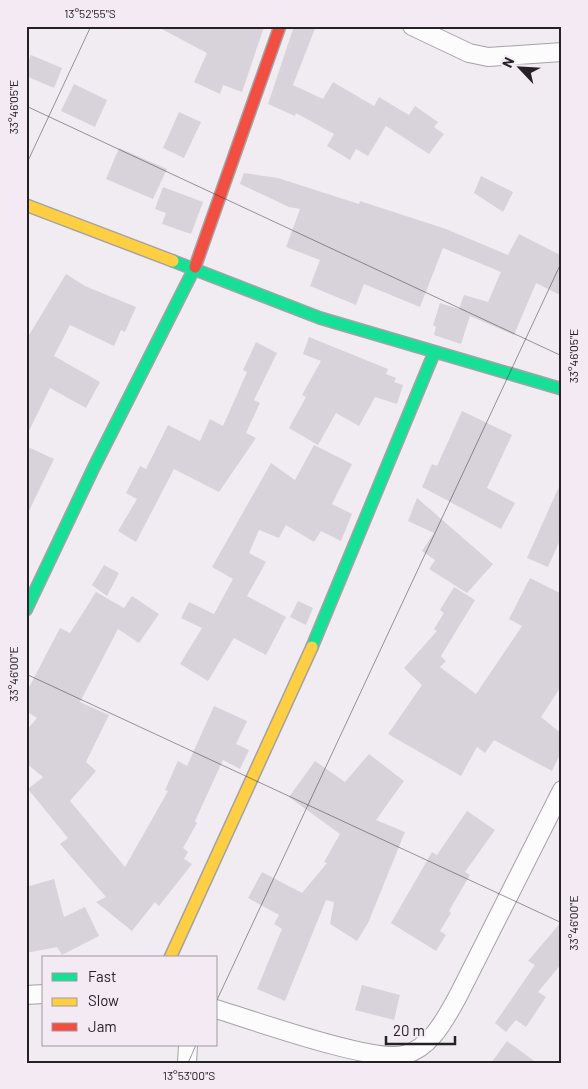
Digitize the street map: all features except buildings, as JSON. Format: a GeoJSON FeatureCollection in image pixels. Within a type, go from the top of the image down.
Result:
{"type":"FeatureCollection","features":[{"type":"Feature","properties":{"kind":"street"},"geometry":{"type":"LineString","coordinates":[[26,610],[94,467],[194,271],[280,26]]}},
{"type":"Feature","properties":{"kind":"street"},"geometry":{"type":"LineString","coordinates":[[412,26],[469,53],[488,57],[562,52]]}},
{"type":"Feature","properties":{"kind":"street"},"geometry":{"type":"LineString","coordinates":[[26,205],[320,318],[434,353],[562,388]]}},
{"type":"Feature","properties":{"kind":"street"},"geometry":{"type":"LineString","coordinates":[[171,956],[186,919],[302,671],[434,353]]}},
{"type":"Feature","properties":{"kind":"street"},"geometry":{"type":"LineString","coordinates":[[218,1010],[361,1052],[404,1055],[423,1045],[440,1029],[458,998],[562,790]]}},
{"type":"Feature","properties":{"kind":"street"},"geometry":{"type":"LineString","coordinates":[[26,995],[42,994]]}},
{"type":"Feature","properties":{"kind":"street"},"geometry":{"type":"LineString","coordinates":[[187,1063],[188,1046]]}},
{"type":"Feature","properties":{"kind":"traffic: fast"},"geometry":{"type":"LineString","coordinates":[[173,261],[320,318],[562,389]]}},
{"type":"Feature","properties":{"kind":"traffic: fast"},"geometry":{"type":"LineString","coordinates":[[26,610],[94,467],[195,267]]}},
{"type":"Feature","properties":{"kind":"traffic: fast"},"geometry":{"type":"LineString","coordinates":[[312,647],[434,353]]}},
{"type":"Feature","properties":{"kind":"traffic: slow"},"geometry":{"type":"LineString","coordinates":[[26,205],[173,261]]}},
{"type":"Feature","properties":{"kind":"traffic: slow"},"geometry":{"type":"LineString","coordinates":[[171,956],[312,647]]}},
{"type":"Feature","properties":{"kind":"traffic: jam"},"geometry":{"type":"LineString","coordinates":[[195,267],[280,26]]}}]}
